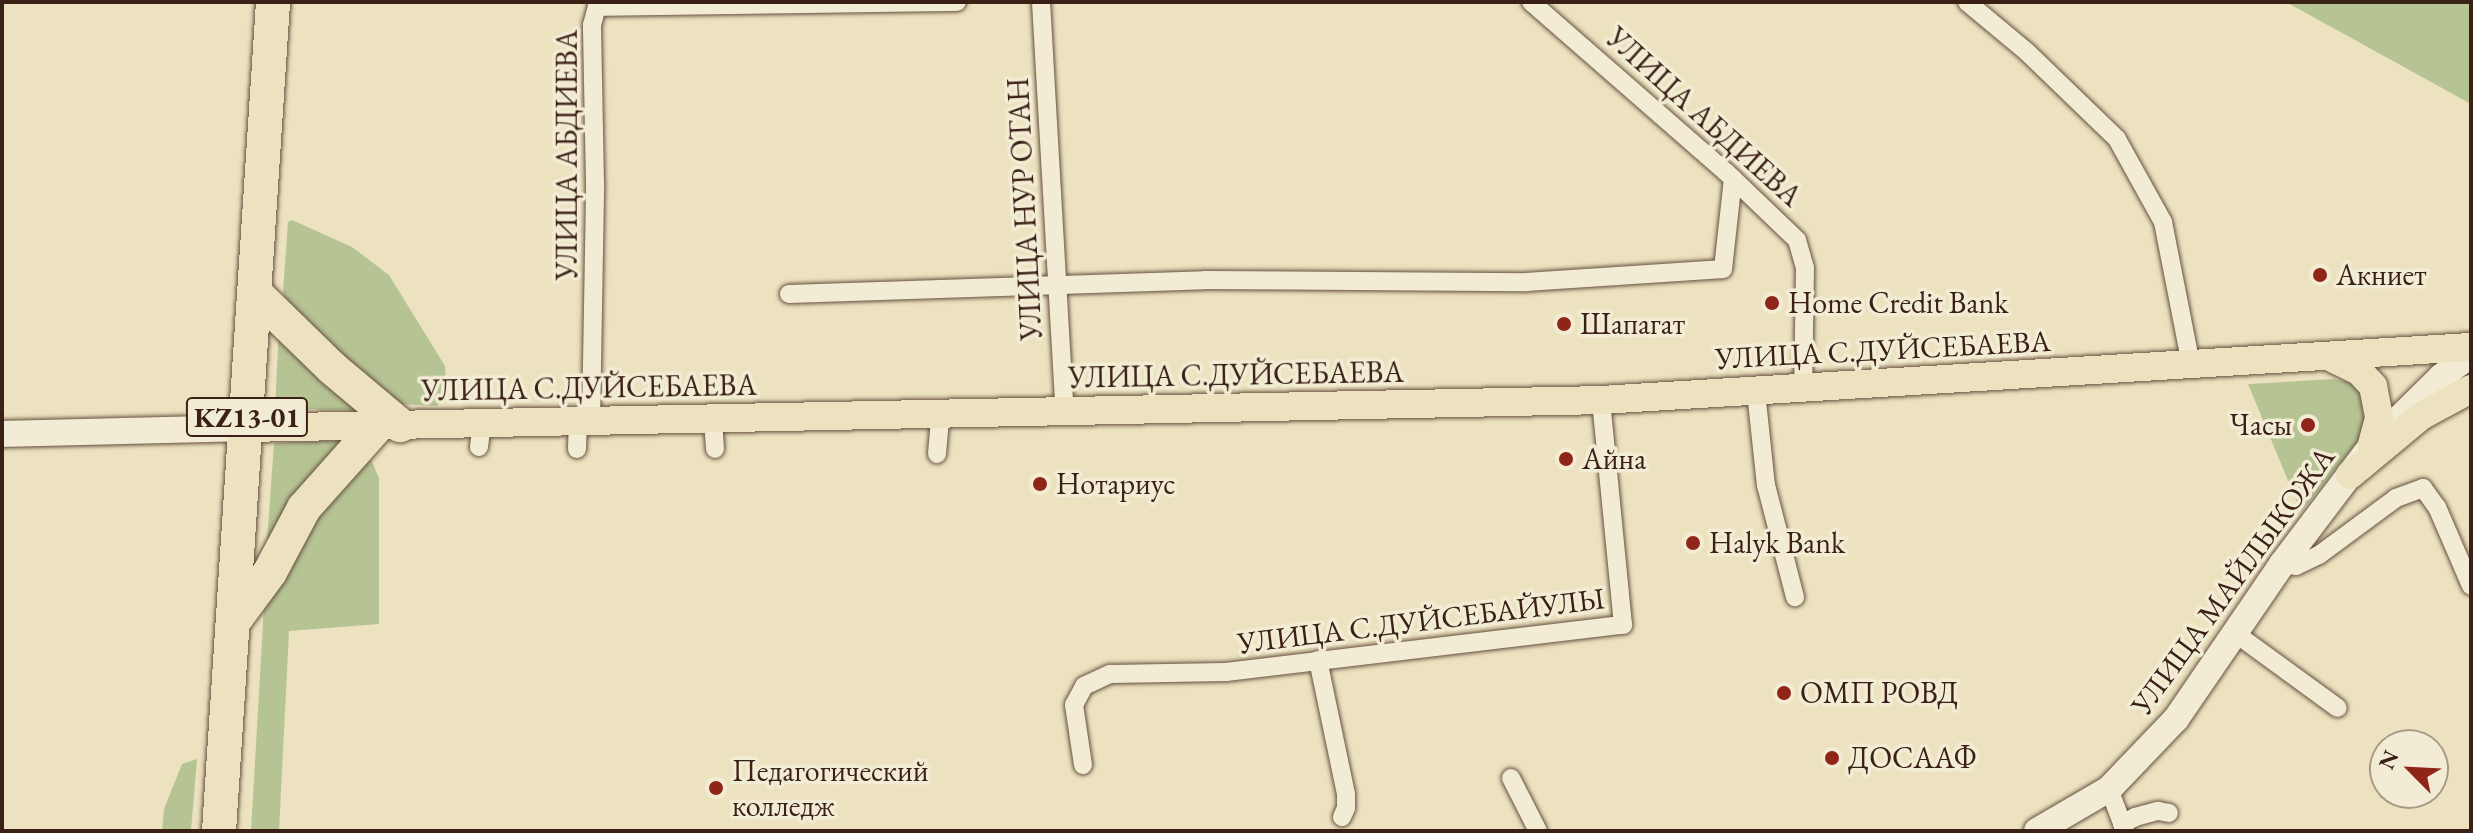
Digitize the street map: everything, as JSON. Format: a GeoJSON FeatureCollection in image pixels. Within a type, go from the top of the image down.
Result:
{"type":"FeatureCollection","features":[{"type":"Feature","properties":{"kind":"highway","name":"KZ13-01"},"geometry":{"type":"LineString","coordinates":[[219,831],[273,2]]}},
{"type":"Feature","properties":{"kind":"highway"},"geometry":{"type":"LineString","coordinates":[[234,621],[270,572],[304,508],[389,425],[255,293]]}},
{"type":"Feature","properties":{"kind":"main road","name":"УЛИЦА С.ДУЙСЕБАЕВА"},"geometry":{"type":"LineString","coordinates":[[246,428],[389,425],[480,435],[582,431],[713,420],[1601,400],[2471,347]]}},
{"type":"Feature","properties":{"kind":"main road"},"geometry":{"type":"LineString","coordinates":[[2331,357],[2359,371],[2373,386],[2379,418],[2372,445]]}},
{"type":"Feature","properties":{"kind":"main road"},"geometry":{"type":"LineString","coordinates":[[2350,475],[2421,416],[2471,389]]}},
{"type":"Feature","properties":{"kind":"street","name":"УЛИЦА АБДИЕВА"},"geometry":{"type":"LineString","coordinates":[[582,431],[595,184],[592,25],[598,4],[957,2]]}},
{"type":"Feature","properties":{"kind":"street","name":"УЛИЦА НУР ОТАН"},"geometry":{"type":"LineString","coordinates":[[1041,2],[1065,413]]}},
{"type":"Feature","properties":{"kind":"street","name":"УЛИЦА АБДИЕВА"},"geometry":{"type":"LineString","coordinates":[[1531,2],[1733,179],[1797,240],[1805,268],[1803,389]]}},
{"type":"Feature","properties":{"kind":"street"},"geometry":{"type":"LineString","coordinates":[[1967,2],[2027,52],[2117,139],[2163,222],[2191,365]]}},
{"type":"Feature","properties":{"kind":"street"},"geometry":{"type":"LineString","coordinates":[[789,294],[1057,288],[1205,280],[1527,282],[1723,269],[1733,179]]}},
{"type":"Feature","properties":{"kind":"street","name":"УЛИЦА МАЙЛЫКОЖА"},"geometry":{"type":"LineString","coordinates":[[2037,831],[2109,789],[2176,719],[2282,564],[2372,445],[2441,377],[2471,354]]}},
{"type":"Feature","properties":{"kind":"street"},"geometry":{"type":"LineString","coordinates":[[1756,392],[1766,485],[1787,540],[1795,597]]}},
{"type":"Feature","properties":{"kind":"street","name":"УЛИЦА С.ДУЙСЕБАЙУЛЫ"},"geometry":{"type":"LineString","coordinates":[[1083,765],[1074,705],[1084,686],[1110,674],[1226,672],[1623,625],[1601,400]]}},
{"type":"Feature","properties":{"kind":"street"},"geometry":{"type":"LineString","coordinates":[[937,454],[940,416]]}},
{"type":"Feature","properties":{"kind":"street"},"geometry":{"type":"LineString","coordinates":[[713,420],[715,449]]}},
{"type":"Feature","properties":{"kind":"street","name":"УЛИЦА С.ДУЙСЕБАЕВА"},"geometry":{"type":"LineString","coordinates":[[2,434],[246,428]]}},
{"type":"Feature","properties":{"kind":"street"},"geometry":{"type":"LineString","coordinates":[[2282,564],[2296,566],[2319,555],[2396,498],[2423,488],[2437,507],[2471,586]]}},
{"type":"Feature","properties":{"kind":"street"},"geometry":{"type":"LineString","coordinates":[[2235,633],[2338,708]]}},
{"type":"Feature","properties":{"kind":"street"},"geometry":{"type":"LineString","coordinates":[[1318,660],[1346,794],[1342,817]]}},
{"type":"Feature","properties":{"kind":"street"},"geometry":{"type":"LineString","coordinates":[[1511,778],[1538,831]]}},
{"type":"Feature","properties":{"kind":"street"},"geometry":{"type":"LineString","coordinates":[[2109,789],[2124,827],[2135,817],[2158,811],[2169,813]]}},
{"type":"Feature","properties":{"kind":"green space"},"geometry":{"type":"Polygon","coordinates":[[[2286,2],[2471,2],[2471,104],[2286,2]]]}},
{"type":"Feature","properties":{"kind":"green space"},"geometry":{"type":"Polygon","coordinates":[[[292,220],[352,247],[389,275],[445,366],[446,394],[437,406],[398,404],[294,319],[283,292],[288,222],[292,220]]]}},
{"type":"Feature","properties":{"kind":"green space"},"geometry":{"type":"Polygon","coordinates":[[[279,328],[366,410],[275,409],[279,328]]]}},
{"type":"Feature","properties":{"kind":"green space"},"geometry":{"type":"Polygon","coordinates":[[[2333,379],[2360,384],[2370,397],[2365,432],[2301,512],[2248,384],[2333,379]]]}},
{"type":"Feature","properties":{"kind":"green space"},"geometry":{"type":"Polygon","coordinates":[[[356,440],[265,570],[274,443],[356,440]]]}},
{"type":"Feature","properties":{"kind":"green space"},"geometry":{"type":"Polygon","coordinates":[[[369,455],[379,478],[379,624],[289,631],[279,831],[251,831],[264,606],[307,520],[369,455]]]}},
{"type":"Feature","properties":{"kind":"green space"},"geometry":{"type":"Polygon","coordinates":[[[197,759],[191,831],[162,831],[164,809],[182,764],[197,759]]]}},
{"type":"Feature","properties":{"kind":"place","name":"Акниет"},"geometry":{"type":"Point","coordinates":[2320,275]}},
{"type":"Feature","properties":{"kind":"place","name":"Home Credit Bank"},"geometry":{"type":"Point","coordinates":[1772,303]}},
{"type":"Feature","properties":{"kind":"place","name":"Шапагат"},"geometry":{"type":"Point","coordinates":[1564,324]}},
{"type":"Feature","properties":{"kind":"place","name":"Часы"},"geometry":{"type":"Point","coordinates":[2308,425]}},
{"type":"Feature","properties":{"kind":"place","name":"Айна"},"geometry":{"type":"Point","coordinates":[1566,459]}},
{"type":"Feature","properties":{"kind":"place","name":"Нотариус"},"geometry":{"type":"Point","coordinates":[1040,484]}},
{"type":"Feature","properties":{"kind":"place","name":"Halyk Bank"},"geometry":{"type":"Point","coordinates":[1693,543]}},
{"type":"Feature","properties":{"kind":"place","name":"ОМП РОВД"},"geometry":{"type":"Point","coordinates":[1784,693]}},
{"type":"Feature","properties":{"kind":"place","name":"ДОСААФ"},"geometry":{"type":"Point","coordinates":[1832,758]}},
{"type":"Feature","properties":{"kind":"place","name":"Педагогический колледж"},"geometry":{"type":"Point","coordinates":[716,788]}}]}
